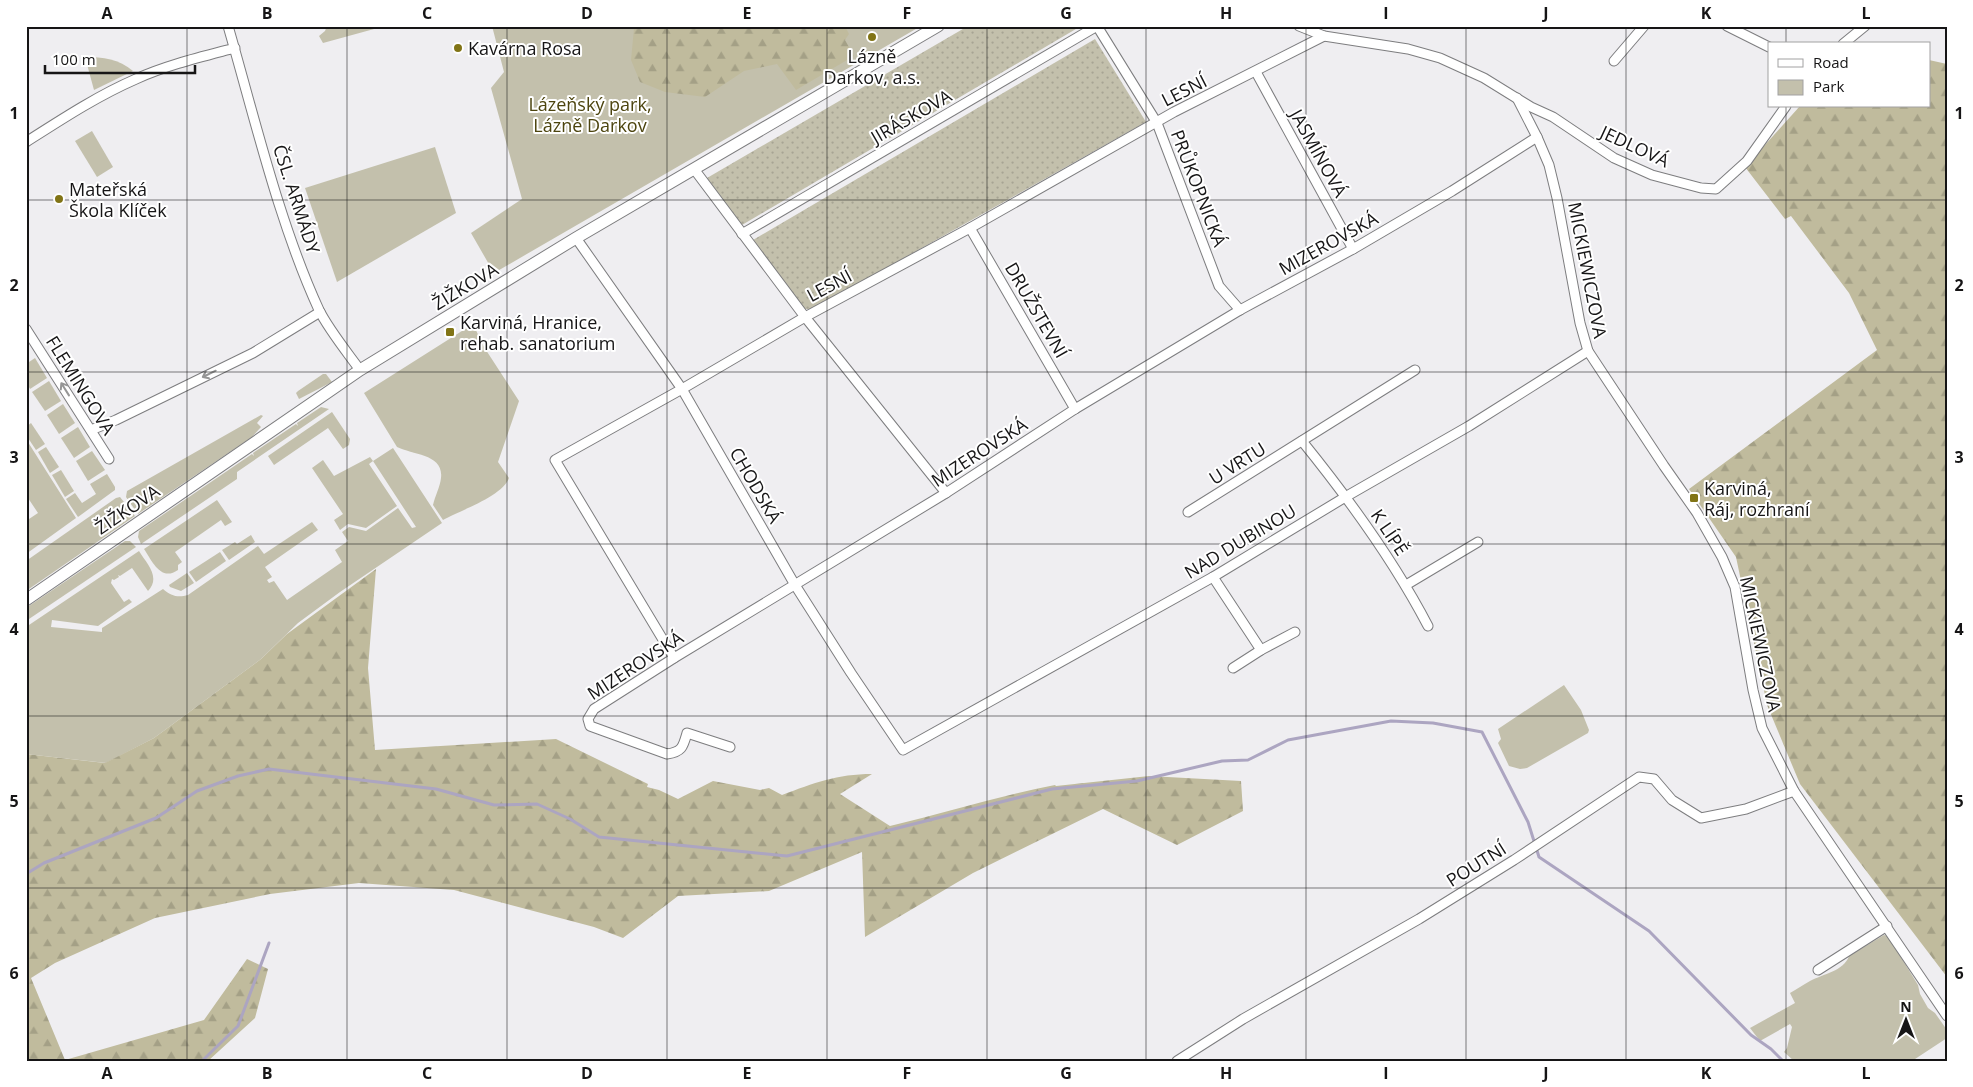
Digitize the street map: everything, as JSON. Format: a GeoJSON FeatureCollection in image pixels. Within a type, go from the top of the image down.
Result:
{"type":"FeatureCollection","features":[{"type":"Feature","properties":{"kind":"street","name":"ČSL. ARMÁDY"},"geometry":{"type":"LineString","coordinates":[[228,26],[279,203],[320,312],[360,370]]}},
{"type":"Feature","properties":{"kind":"street","name":"ŽIŽKOVA"},"geometry":{"type":"LineString","coordinates":[[26,600],[360,370],[576,238],[938,26]]}},
{"type":"Feature","properties":{"kind":"street","name":"PRŮKOPNICKÁ"},"geometry":{"type":"LineString","coordinates":[[1097,26],[1157,123],[1219,286],[1240,310]]}},
{"type":"Feature","properties":{"kind":"street","name":"JIRÁSKOVA"},"geometry":{"type":"LineString","coordinates":[[742,234],[1097,26]]}},
{"type":"Feature","properties":{"kind":"street"},"geometry":{"type":"LineString","coordinates":[[1299,26],[1324,36],[1408,49],[1440,58],[1484,78],[1517,98]]}},
{"type":"Feature","properties":{"kind":"street"},"geometry":{"type":"LineString","coordinates":[[1614,62],[1644,26]]}},
{"type":"Feature","properties":{"kind":"street"},"geometry":{"type":"LineString","coordinates":[[1727,26],[1768,46]]}},
{"type":"Feature","properties":{"kind":"street"},"geometry":{"type":"LineString","coordinates":[[1845,42],[1865,26]]}},
{"type":"Feature","properties":{"kind":"street","name":"LESNÍ"},"geometry":{"type":"LineString","coordinates":[[674,658],[556,460],[805,317],[970,228],[1174,112],[1324,36]]}},
{"type":"Feature","properties":{"kind":"street"},"geometry":{"type":"LineString","coordinates":[[26,142],[93,100],[137,78],[180,63],[234,48]]}},
{"type":"Feature","properties":{"kind":"street","name":"JASMÍNOVÁ"},"geometry":{"type":"LineString","coordinates":[[1256,72],[1354,249]]}},
{"type":"Feature","properties":{"kind":"street","name":"JEDLOVÁ"},"geometry":{"type":"LineString","coordinates":[[1517,98],[1553,117],[1614,158],[1652,176],[1702,188],[1716,189],[1747,160],[1785,108]]}},
{"type":"Feature","properties":{"kind":"street","name":"MICKIEWICZOVA"},"geometry":{"type":"LineString","coordinates":[[1517,98],[1549,165],[1558,198],[1580,323],[1588,351],[1697,513],[1731,574],[1762,728],[1794,791],[1947,1016]]}},
{"type":"Feature","properties":{"kind":"street","name":"MIZEROVSKÁ"},"geometry":{"type":"LineString","coordinates":[[730,747],[688,734],[683,746],[676,753],[667,754],[590,726],[588,719],[594,709],[674,658],[946,493],[1076,409],[1240,310],[1354,249],[1452,191],[1537,137]]}},
{"type":"Feature","properties":{"kind":"street"},"geometry":{"type":"LineString","coordinates":[[694,169],[805,317],[946,493]]}},
{"type":"Feature","properties":{"kind":"street","name":"DRUŽSTEVNÍ"},"geometry":{"type":"LineString","coordinates":[[970,228],[1076,409]]}},
{"type":"Feature","properties":{"kind":"street","name":"CHODSKÁ"},"geometry":{"type":"LineString","coordinates":[[576,238],[682,389],[795,585],[903,750]]}},
{"type":"Feature","properties":{"kind":"street"},"geometry":{"type":"LineString","coordinates":[[91,430],[116,420],[253,353],[320,312]]}},
{"type":"Feature","properties":{"kind":"street","name":"FLEMINGOVA"},"geometry":{"type":"LineString","coordinates":[[26,329],[109,459]]}},
{"type":"Feature","properties":{"kind":"street","name":"NAD DUBINOU"},"geometry":{"type":"LineString","coordinates":[[903,750],[1213,577],[1347,496],[1469,426],[1588,351]]}},
{"type":"Feature","properties":{"kind":"street","name":"U VRTU"},"geometry":{"type":"LineString","coordinates":[[1188,512],[1415,370]]}},
{"type":"Feature","properties":{"kind":"street"},"geometry":{"type":"LineString","coordinates":[[1302,441],[1347,496]]}},
{"type":"Feature","properties":{"kind":"street","name":"K LÍPĚ"},"geometry":{"type":"LineString","coordinates":[[1347,496],[1406,585],[1428,626]]}},
{"type":"Feature","properties":{"kind":"street"},"geometry":{"type":"LineString","coordinates":[[1406,585],[1478,542]]}},
{"type":"Feature","properties":{"kind":"street"},"geometry":{"type":"LineString","coordinates":[[1213,577],[1261,650]]}},
{"type":"Feature","properties":{"kind":"street"},"geometry":{"type":"LineString","coordinates":[[1233,668],[1261,650],[1295,632]]}},
{"type":"Feature","properties":{"kind":"street","name":"POUTNÍ"},"geometry":{"type":"LineString","coordinates":[[1177,1061],[1243,1019],[1419,919],[1514,860],[1639,777],[1654,779],[1672,800],[1701,818],[1746,809],[1794,791]]}},
{"type":"Feature","properties":{"kind":"street"},"geometry":{"type":"LineString","coordinates":[[1818,970],[1887,926]]}},
{"type":"Feature","properties":{"kind":"green space"},"geometry":{"type":"Polygon","coordinates":[[[327,26],[385,26],[323,43],[319,36],[325,31],[327,26]]]}},
{"type":"Feature","properties":{"kind":"green space","name":"Lázeňský park, Lázně Darkov"},"geometry":{"type":"Polygon","coordinates":[[[492,26],[921,26],[494,273],[471,233],[522,199],[491,88],[504,72],[492,26]]]}},
{"type":"Feature","properties":{"kind":"green space"},"geometry":{"type":"Polygon","coordinates":[[[636,26],[845,26],[849,34],[845,40],[854,56],[796,90],[777,64],[744,71],[705,97],[665,92],[640,82],[631,60],[634,28],[636,26]]]}},
{"type":"Feature","properties":{"kind":"green space"},"geometry":{"type":"Polygon","coordinates":[[[968,26],[1081,26],[742,225],[707,178],[968,26]]]}},
{"type":"Feature","properties":{"kind":"green space"},"geometry":{"type":"Polygon","coordinates":[[[1095,39],[1146,122],[813,309],[804,309],[753,240],[1095,39]]]}},
{"type":"Feature","properties":{"kind":"green space"},"geometry":{"type":"Polygon","coordinates":[[[85,57],[110,60],[122,64],[133,71],[94,90],[85,57]]]}},
{"type":"Feature","properties":{"kind":"green space"},"geometry":{"type":"Polygon","coordinates":[[[1930,60],[1947,64],[1947,977],[1800,784],[1767,705],[1736,557],[1689,489],[1877,350],[1849,293],[1791,216],[1785,219],[1745,167],[1798,108],[1930,108],[1930,60]]]}},
{"type":"Feature","properties":{"kind":"green space"},"geometry":{"type":"Polygon","coordinates":[[[92,131],[113,167],[97,177],[75,141],[92,131]]]}},
{"type":"Feature","properties":{"kind":"green space"},"geometry":{"type":"Polygon","coordinates":[[[435,147],[456,213],[337,282],[305,188],[435,147]]]}},
{"type":"Feature","properties":{"kind":"green space"},"geometry":{"type":"Polygon","coordinates":[[[473,324],[484,347],[519,401],[498,462],[509,478],[505,485],[490,497],[443,520],[433,505],[441,478],[441,470],[438,464],[426,456],[397,447],[364,393],[473,324]]]}},
{"type":"Feature","properties":{"kind":"green space"},"geometry":{"type":"Polygon","coordinates":[[[35,358],[47,378],[30,389],[26,382],[26,364],[35,358]]]}},
{"type":"Feature","properties":{"kind":"green space"},"geometry":{"type":"Polygon","coordinates":[[[323,374],[326,374],[332,382],[299,399],[296,393],[323,374]]]}},
{"type":"Feature","properties":{"kind":"green space"},"geometry":{"type":"Polygon","coordinates":[[[49,381],[61,401],[45,411],[32,392],[49,381]]]}},
{"type":"Feature","properties":{"kind":"green space"},"geometry":{"type":"Polygon","coordinates":[[[63,404],[75,423],[59,434],[47,415],[63,404]]]}},
{"type":"Feature","properties":{"kind":"green space"},"geometry":{"type":"Polygon","coordinates":[[[321,407],[329,409],[237,472],[237,479],[141,544],[138,537],[139,531],[252,454],[254,456],[253,453],[296,424],[298,426],[297,423],[321,407]]]}},
{"type":"Feature","properties":{"kind":"green space"},"geometry":{"type":"Polygon","coordinates":[[[332,412],[350,439],[349,445],[343,449],[328,428],[274,465],[268,456],[332,412]]]}},
{"type":"Feature","properties":{"kind":"green space"},"geometry":{"type":"Polygon","coordinates":[[[261,415],[263,416],[257,423],[261,427],[252,437],[138,514],[126,497],[127,491],[261,415]]]}},
{"type":"Feature","properties":{"kind":"green space"},"geometry":{"type":"Polygon","coordinates":[[[31,423],[45,444],[36,450],[26,435],[26,427],[31,423]]]}},
{"type":"Feature","properties":{"kind":"green space"},"geometry":{"type":"Polygon","coordinates":[[[78,427],[90,447],[74,458],[61,438],[78,427]]]}},
{"type":"Feature","properties":{"kind":"green space"},"geometry":{"type":"Polygon","coordinates":[[[26,439],[76,518],[26,554],[26,521],[38,513],[26,495],[26,439]]]}},
{"type":"Feature","properties":{"kind":"green space"},"geometry":{"type":"Polygon","coordinates":[[[46,447],[59,467],[50,473],[38,452],[46,447]]]}},
{"type":"Feature","properties":{"kind":"green space"},"geometry":{"type":"Polygon","coordinates":[[[393,448],[442,523],[340,592],[298,623],[261,659],[154,738],[106,763],[26,754],[26,627],[139,551],[153,576],[152,586],[148,591],[132,568],[120,576],[118,575],[119,577],[114,580],[112,579],[111,583],[124,602],[129,599],[132,602],[98,626],[52,620],[51,627],[102,632],[102,628],[163,589],[175,596],[188,595],[258,546],[264,554],[312,522],[318,530],[265,567],[272,577],[267,580],[269,583],[274,581],[287,600],[342,562],[335,550],[348,541],[342,532],[349,527],[366,531],[398,508],[412,528],[416,527],[373,461],[393,448]]]}},
{"type":"Feature","properties":{"kind":"green space"},"geometry":{"type":"Polygon","coordinates":[[[92,451],[105,470],[88,481],[76,461],[92,451]]]}},
{"type":"Feature","properties":{"kind":"green space"},"geometry":{"type":"Polygon","coordinates":[[[370,457],[373,461],[369,464],[397,506],[366,528],[348,524],[340,530],[334,520],[343,514],[312,468],[323,460],[334,476],[370,457]]]}},
{"type":"Feature","properties":{"kind":"green space"},"geometry":{"type":"Polygon","coordinates":[[[61,470],[74,491],[65,497],[52,475],[61,470]]]}},
{"type":"Feature","properties":{"kind":"green space"},"geometry":{"type":"Polygon","coordinates":[[[107,474],[115,490],[78,517],[66,499],[75,493],[82,503],[96,494],[90,484],[107,474]]]}},
{"type":"Feature","properties":{"kind":"green space"},"geometry":{"type":"Polygon","coordinates":[[[120,497],[135,516],[26,591],[26,561],[120,497]]]}},
{"type":"Feature","properties":{"kind":"green space"},"geometry":{"type":"Polygon","coordinates":[[[217,500],[232,522],[225,526],[221,520],[175,552],[182,562],[178,565],[178,570],[172,573],[162,572],[144,549],[217,500]]]}},
{"type":"Feature","properties":{"kind":"green space"},"geometry":{"type":"Polygon","coordinates":[[[251,535],[255,542],[229,560],[222,550],[235,542],[237,544],[251,535]]]}},
{"type":"Feature","properties":{"kind":"green space"},"geometry":{"type":"Polygon","coordinates":[[[125,541],[130,541],[136,547],[26,621],[26,608],[125,541]]]}},
{"type":"Feature","properties":{"kind":"green space"},"geometry":{"type":"Polygon","coordinates":[[[220,552],[226,561],[196,582],[189,572],[220,552]]]}},
{"type":"Feature","properties":{"kind":"green space"},"geometry":{"type":"Polygon","coordinates":[[[376,569],[368,668],[375,750],[556,739],[648,784],[647,787],[659,790],[678,799],[713,781],[760,790],[769,788],[782,795],[837,777],[872,774],[840,794],[890,826],[1055,785],[1149,776],[1241,781],[1243,811],[1177,845],[1103,809],[973,873],[865,937],[862,852],[769,891],[678,896],[623,938],[594,927],[454,890],[359,883],[270,894],[155,918],[55,963],[31,978],[65,1060],[204,1020],[247,959],[268,969],[255,1018],[208,1061],[26,1061],[26,754],[105,763],[154,738],[261,659],[287,634],[376,569]]]}},
{"type":"Feature","properties":{"kind":"green space"},"geometry":{"type":"Polygon","coordinates":[[[187,573],[194,583],[181,591],[170,587],[169,585],[187,573]]]}},
{"type":"Feature","properties":{"kind":"green space"},"geometry":{"type":"Polygon","coordinates":[[[1564,685],[1581,710],[1589,730],[1588,733],[1527,768],[1520,769],[1509,766],[1498,743],[1501,739],[1498,729],[1564,685]]]}},
{"type":"Feature","properties":{"kind":"green space"},"geometry":{"type":"Polygon","coordinates":[[[1884,935],[1888,936],[1918,985],[1920,994],[1928,1008],[1935,1013],[1947,1030],[1947,1038],[1912,1061],[1794,1061],[1784,1052],[1787,1048],[1792,1027],[1790,1024],[1760,1041],[1750,1028],[1795,1003],[1790,993],[1810,981],[1838,969],[1849,956],[1884,935]]]}},
{"type":"Feature","properties":{"kind":"waterway"},"geometry":{"type":"LineString","coordinates":[[26,874],[44,863],[156,818],[197,791],[238,776],[269,769],[436,789],[494,805],[537,804],[570,819],[599,837],[787,856],[1052,789],[1137,781],[1222,761],[1248,760],[1288,740],[1391,721],[1433,723],[1482,732],[1528,822],[1539,857],[1649,931],[1751,1035],[1771,1049],[1783,1061]]}},
{"type":"Feature","properties":{"kind":"waterway"},"geometry":{"type":"LineString","coordinates":[[202,1061],[238,1026],[269,943]]}},
{"type":"Feature","properties":{"kind":"place","name":"Lázně Darkov, a.s."},"geometry":{"type":"Point","coordinates":[872,37]}},
{"type":"Feature","properties":{"kind":"place","name":"Kavárna Rosa"},"geometry":{"type":"Point","coordinates":[458,48]}},
{"type":"Feature","properties":{"kind":"place","name":"Mateřská Škola Klíček"},"geometry":{"type":"Point","coordinates":[59,199]}},
{"type":"Feature","properties":{"kind":"place","name":"Karviná, Hranice, rehab. sanatorium"},"geometry":{"type":"Point","coordinates":[450,332]}},
{"type":"Feature","properties":{"kind":"place","name":"Karviná, Ráj, rozhraní"},"geometry":{"type":"Point","coordinates":[1694,498]}}]}
